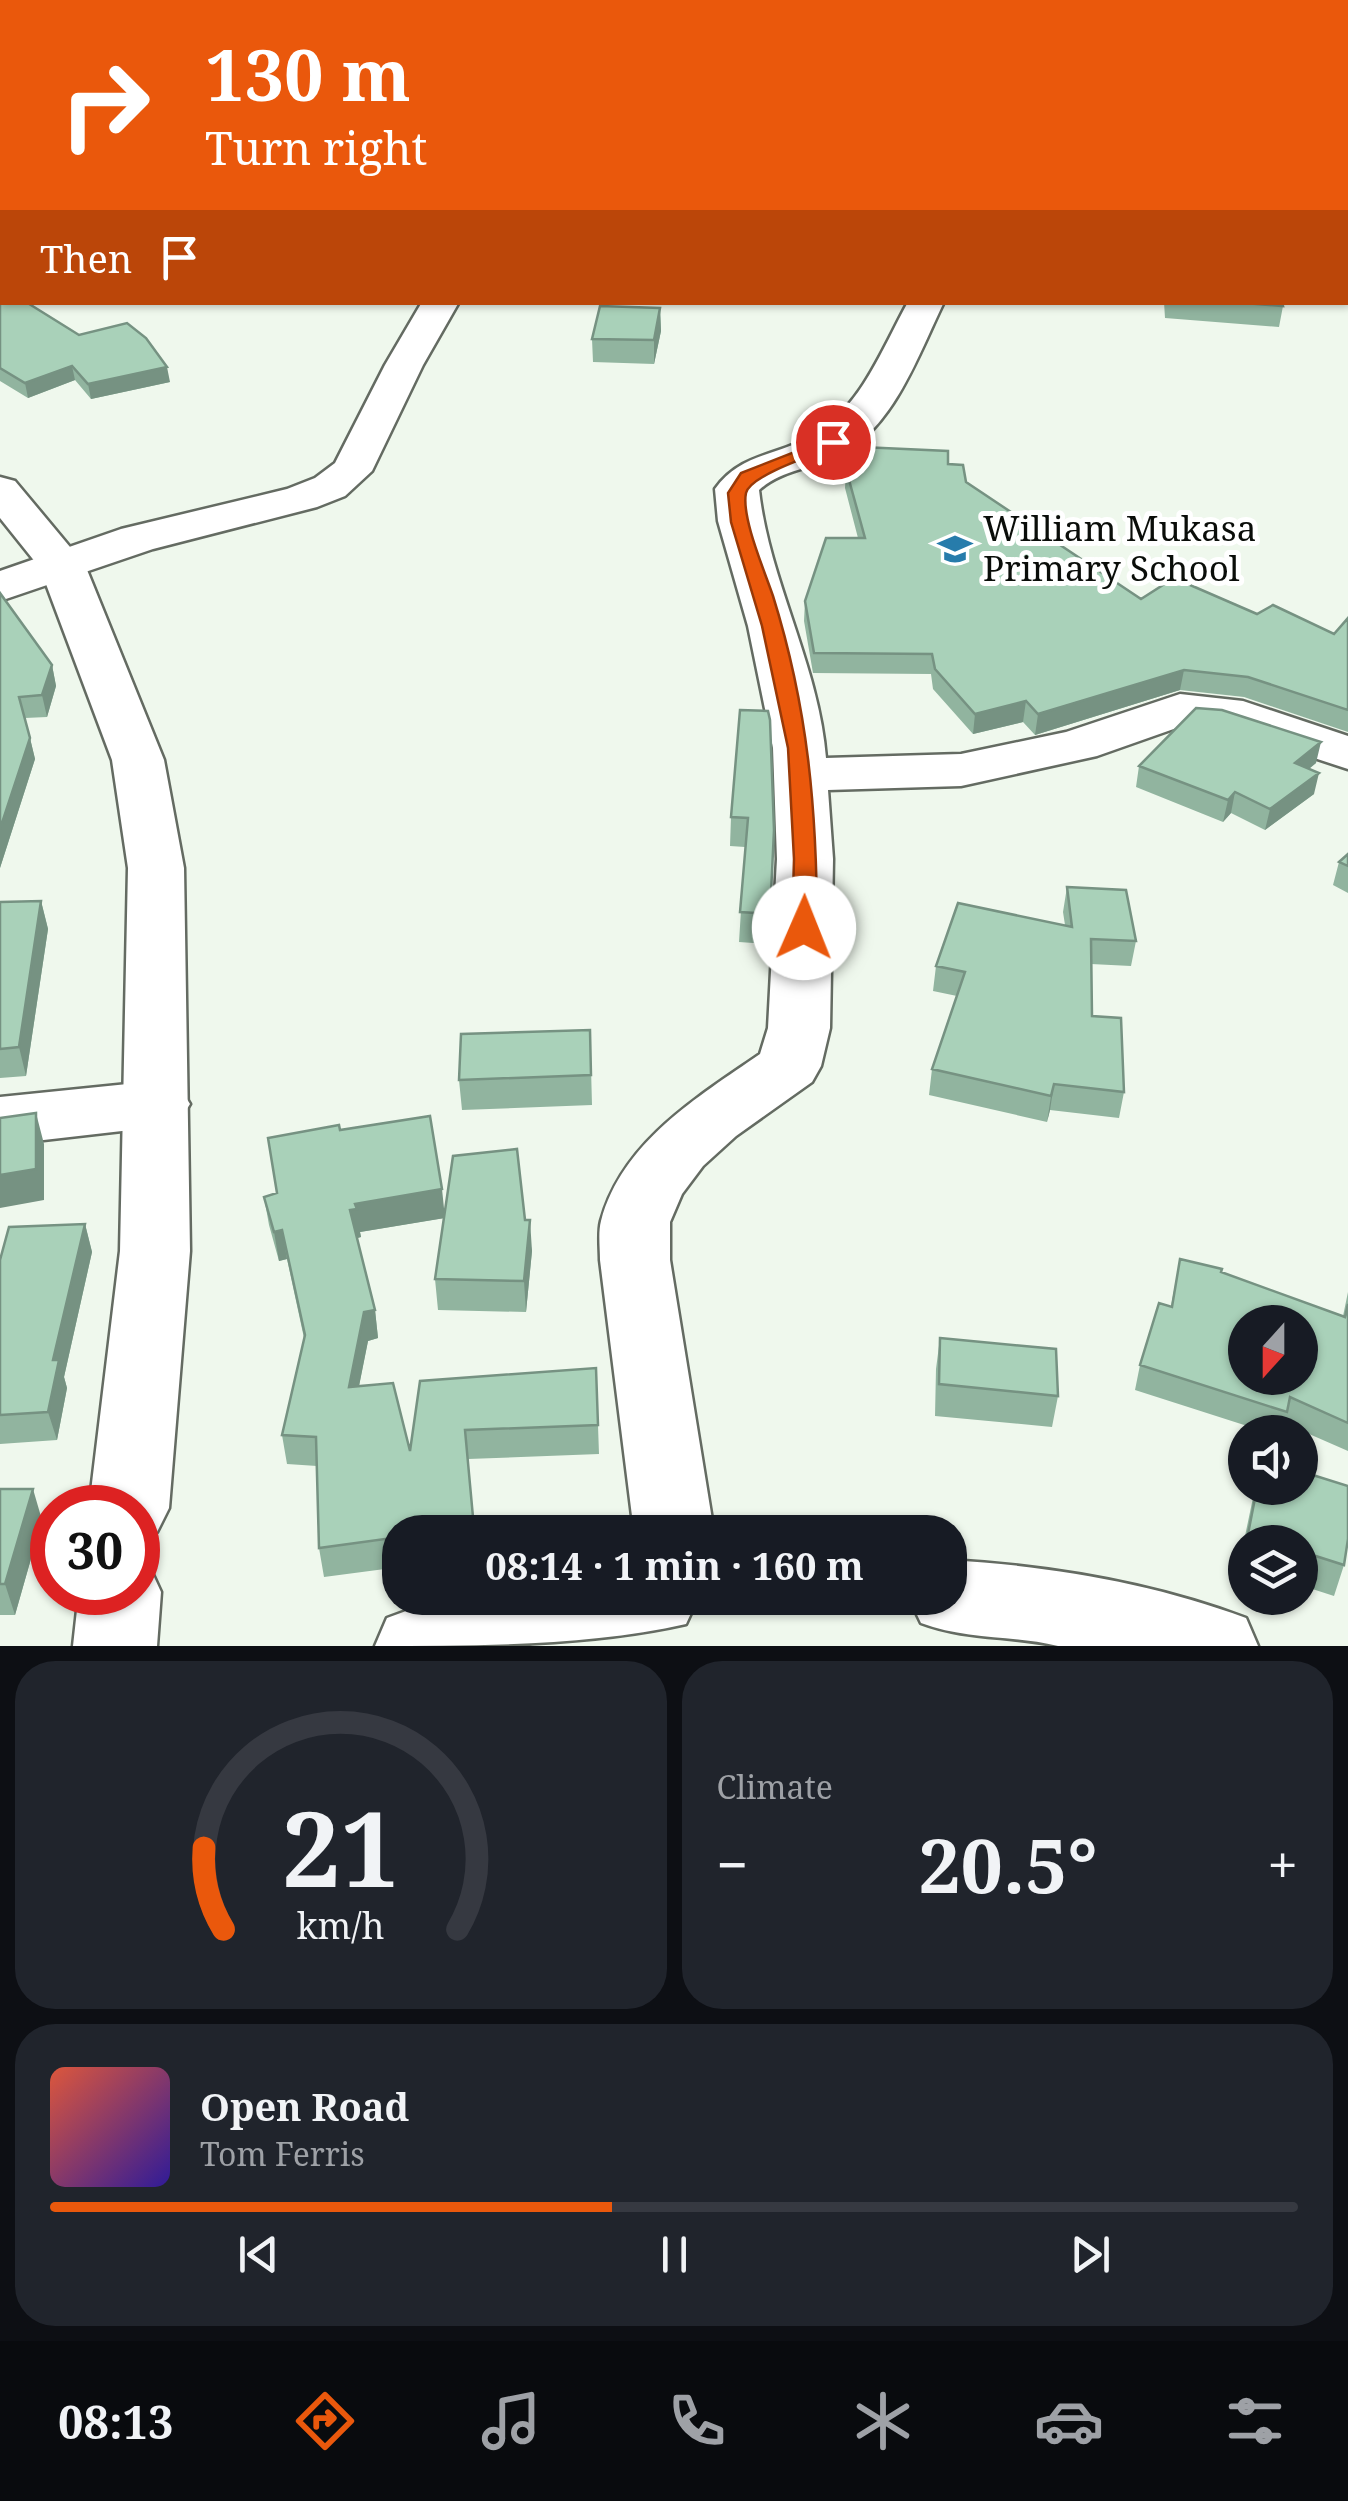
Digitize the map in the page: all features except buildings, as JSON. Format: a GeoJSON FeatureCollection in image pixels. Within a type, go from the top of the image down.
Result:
{"type":"FeatureCollection","features":[{"type":"Feature","properties":{"kind":"street"},"geometry":{"type":"LineString","coordinates":[[0,587],[136,540],[302,498],[330,487],[350,471],[370,439],[404,365],[439,305]]}},
{"type":"Feature","properties":{"kind":"street"},"geometry":{"type":"LineString","coordinates":[[672,1515],[635,1260],[635,1222],[653,1183],[679,1149],[713,1119],[789,1066],[800,1028],[806,859],[799,748],[772,626],[740,522],[737,489],[747,476],[833,442],[868,408],[888,380],[925,305]]}},
{"type":"Feature","properties":{"kind":"street"},"geometry":{"type":"LineString","coordinates":[[0,490],[62,565],[138,760],[156,868],[155,1251],[131,1485]]}},
{"type":"Feature","properties":{"kind":"street"},"geometry":{"type":"LineString","coordinates":[[800,775],[962,770],[1079,745],[1180,709],[1224,712],[1348,753]]}},
{"type":"Feature","properties":{"kind":"street"},"geometry":{"type":"LineString","coordinates":[[0,1121],[157,1104]]}},
{"type":"Feature","properties":{"kind":"street"},"geometry":{"type":"LineString","coordinates":[[967,1598],[1036,1603],[1216,1646]]}},
{"type":"Feature","properties":{"kind":"street"},"geometry":{"type":"LineString","coordinates":[[114,1646],[117,1615]]}},
{"type":"Feature","properties":{"kind":"street"},"geometry":{"type":"LineString","coordinates":[[417,1646],[572,1615]]}},
{"type":"Feature","properties":{"kind":"place","name":"William Mukasa Primary School"},"geometry":{"type":"Point","coordinates":[955,549]}},
{"type":"Feature","properties":{"kind":"route"},"geometry":{"type":"LineString","coordinates":[[804,928],[806,859],[799,748],[772,626],[740,522],[737,489],[747,476],[833,442]]}}]}
